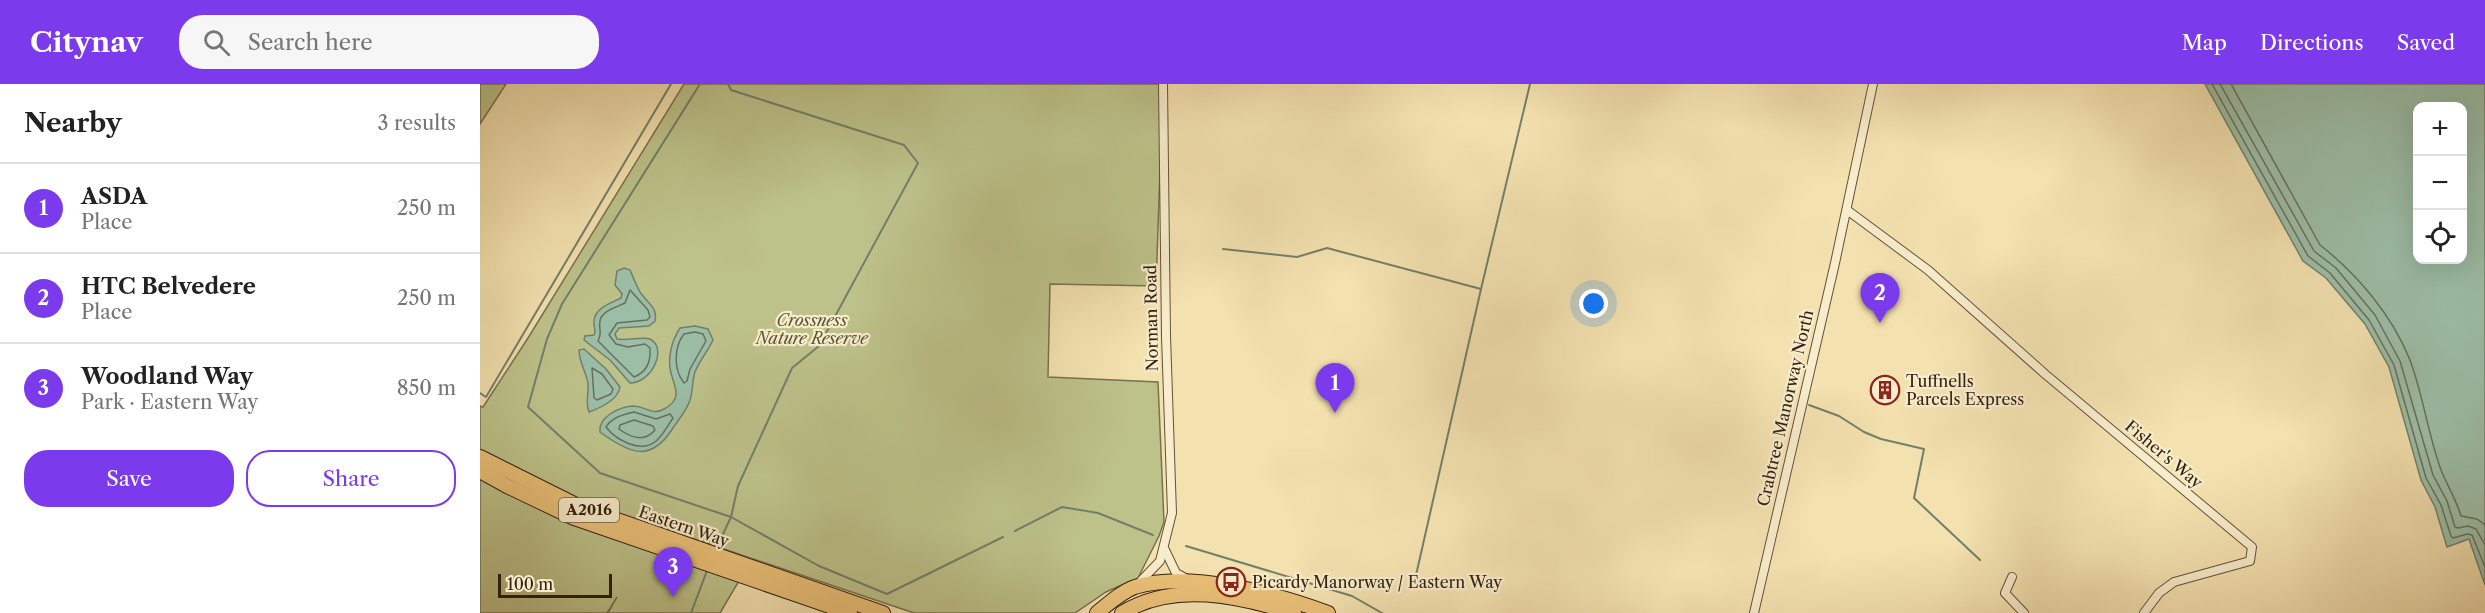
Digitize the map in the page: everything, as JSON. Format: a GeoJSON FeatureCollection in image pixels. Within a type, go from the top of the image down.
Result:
{"type":"FeatureCollection","features":[{"type":"Feature","properties":{"kind":"main road","name":"Eastern Way"},"geometry":{"type":"LineString","coordinates":[[480,458],[580,507],[701,555],[883,613]]}},
{"type":"Feature","properties":{"kind":"main road","name":"Eastern Way"},"geometry":{"type":"LineString","coordinates":[[480,471],[574,518],[701,555]]}},
{"type":"Feature","properties":{"kind":"main road","name":"Eastern Way"},"geometry":{"type":"LineString","coordinates":[[724,563],[850,613]]}},
{"type":"Feature","properties":{"kind":"main road"},"geometry":{"type":"LineString","coordinates":[[1097,613],[1134,588],[1161,582],[1193,582],[1274,596],[1328,613]]}},
{"type":"Feature","properties":{"kind":"main road"},"geometry":{"type":"LineString","coordinates":[[1122,613],[1160,597],[1188,594],[1219,596],[1265,604],[1294,613]]}},
{"type":"Feature","properties":{"kind":"street","name":"Norman Road"},"geometry":{"type":"LineString","coordinates":[[1134,588],[1155,568],[1166,545],[1172,513],[1166,336],[1163,84]]}},
{"type":"Feature","properties":{"kind":"street","name":"Crabtree Manorway North"},"geometry":{"type":"LineString","coordinates":[[1754,613],[1847,210],[1873,84]]}},
{"type":"Feature","properties":{"kind":"street","name":"Fisher's Way"},"geometry":{"type":"LineString","coordinates":[[1847,210],[1928,270],[2045,374],[2253,547],[2250,561],[2174,582],[2159,593],[2144,613]]}},
{"type":"Feature","properties":{"kind":"street"},"geometry":{"type":"LineString","coordinates":[[1166,545],[1176,573],[1193,582]]}},
{"type":"Feature","properties":{"kind":"street"},"geometry":{"type":"LineString","coordinates":[[2012,576],[2005,593],[2024,613]]}},
{"type":"Feature","properties":{"kind":"green space"},"geometry":{"type":"Polygon","coordinates":[[[480,84],[506,84],[480,124],[480,84]]]}},
{"type":"Feature","properties":{"kind":"green space","name":"Crossness Nature Reserve"},"geometry":{"type":"Polygon","coordinates":[[[684,84],[1163,84],[1156,286],[1050,284],[1048,377],[1158,382],[1164,522],[1138,578],[1106,592],[1075,613],[914,613],[578,500],[480,451],[480,406],[483,407],[528,338],[684,84]]]}},
{"type":"Feature","properties":{"kind":"green space"},"geometry":{"type":"Polygon","coordinates":[[[480,477],[571,524],[739,581],[720,613],[608,613],[617,597],[607,613],[480,613],[480,477]]]}},
{"type":"Feature","properties":{"kind":"water"},"geometry":{"type":"Polygon","coordinates":[[[2205,84],[2485,84],[2485,585],[2469,539],[2447,547],[2435,507],[2421,480],[2389,367],[2365,324],[2326,278],[2303,261],[2205,84]]]}},
{"type":"Feature","properties":{"kind":"water"},"geometry":{"type":"Polygon","coordinates":[[[624,268],[630,270],[640,292],[656,316],[655,321],[649,326],[619,328],[615,334],[617,339],[650,339],[658,350],[651,371],[638,381],[630,383],[610,360],[584,340],[585,336],[594,335],[594,321],[597,313],[604,306],[621,298],[622,294],[615,285],[617,271],[624,268]]]}},
{"type":"Feature","properties":{"kind":"water"},"geometry":{"type":"Polygon","coordinates":[[[695,326],[708,329],[713,340],[695,372],[687,407],[665,439],[648,450],[630,450],[600,432],[602,422],[606,417],[622,408],[633,406],[660,411],[674,401],[676,388],[670,361],[673,344],[680,328],[695,326]]]}},
{"type":"Feature","properties":{"kind":"water"},"geometry":{"type":"Polygon","coordinates":[[[584,349],[606,369],[620,387],[612,400],[589,412],[588,383],[579,354],[579,350],[584,349]]]}},
{"type":"Feature","properties":{"kind":"waterway"},"geometry":{"type":"LineString","coordinates":[[480,393],[486,397],[671,84]]}},
{"type":"Feature","properties":{"kind":"waterway"},"geometry":{"type":"LineString","coordinates":[[700,84],[562,304],[547,339],[528,407],[600,473],[731,517],[819,566],[887,594],[1003,537]]}},
{"type":"Feature","properties":{"kind":"waterway"},"geometry":{"type":"LineString","coordinates":[[716,549],[731,517],[738,486],[792,368],[819,346],[918,163],[904,145],[731,90],[728,84]]}},
{"type":"Feature","properties":{"kind":"waterway"},"geometry":{"type":"LineString","coordinates":[[1414,584],[1530,84]]}},
{"type":"Feature","properties":{"kind":"waterway"},"geometry":{"type":"LineString","coordinates":[[1223,249],[1297,257],[1327,248],[1481,289]]}},
{"type":"Feature","properties":{"kind":"waterway"},"geometry":{"type":"LineString","coordinates":[[1809,405],[1839,416],[1864,432],[1881,439],[1924,449],[1914,498],[1980,560]]}},
{"type":"Feature","properties":{"kind":"waterway"},"geometry":{"type":"LineString","coordinates":[[1015,531],[1062,507],[1098,513],[1153,535]]}},
{"type":"Feature","properties":{"kind":"waterway"},"geometry":{"type":"LineString","coordinates":[[1186,546],[1352,596],[1382,613]]}},
{"type":"Feature","properties":{"kind":"waterway"},"geometry":{"type":"LineString","coordinates":[[691,613],[708,568]]}},
{"type":"Feature","properties":{"kind":"place","name":"HTC Belvedere"},"geometry":{"type":"Point","coordinates":[1880,323]}},
{"type":"Feature","properties":{"kind":"place","name":"Tuffnells Parcels Express"},"geometry":{"type":"Point","coordinates":[1885,390]}},
{"type":"Feature","properties":{"kind":"place","name":"ASDA"},"geometry":{"type":"Point","coordinates":[1335,413]}},
{"type":"Feature","properties":{"kind":"place","name":"Picardy Manorway / Eastern Way"},"geometry":{"type":"Point","coordinates":[1231,582]}},
{"type":"Feature","properties":{"kind":"place","name":"Woodland Way"},"geometry":{"type":"Point","coordinates":[673,597]}}]}
